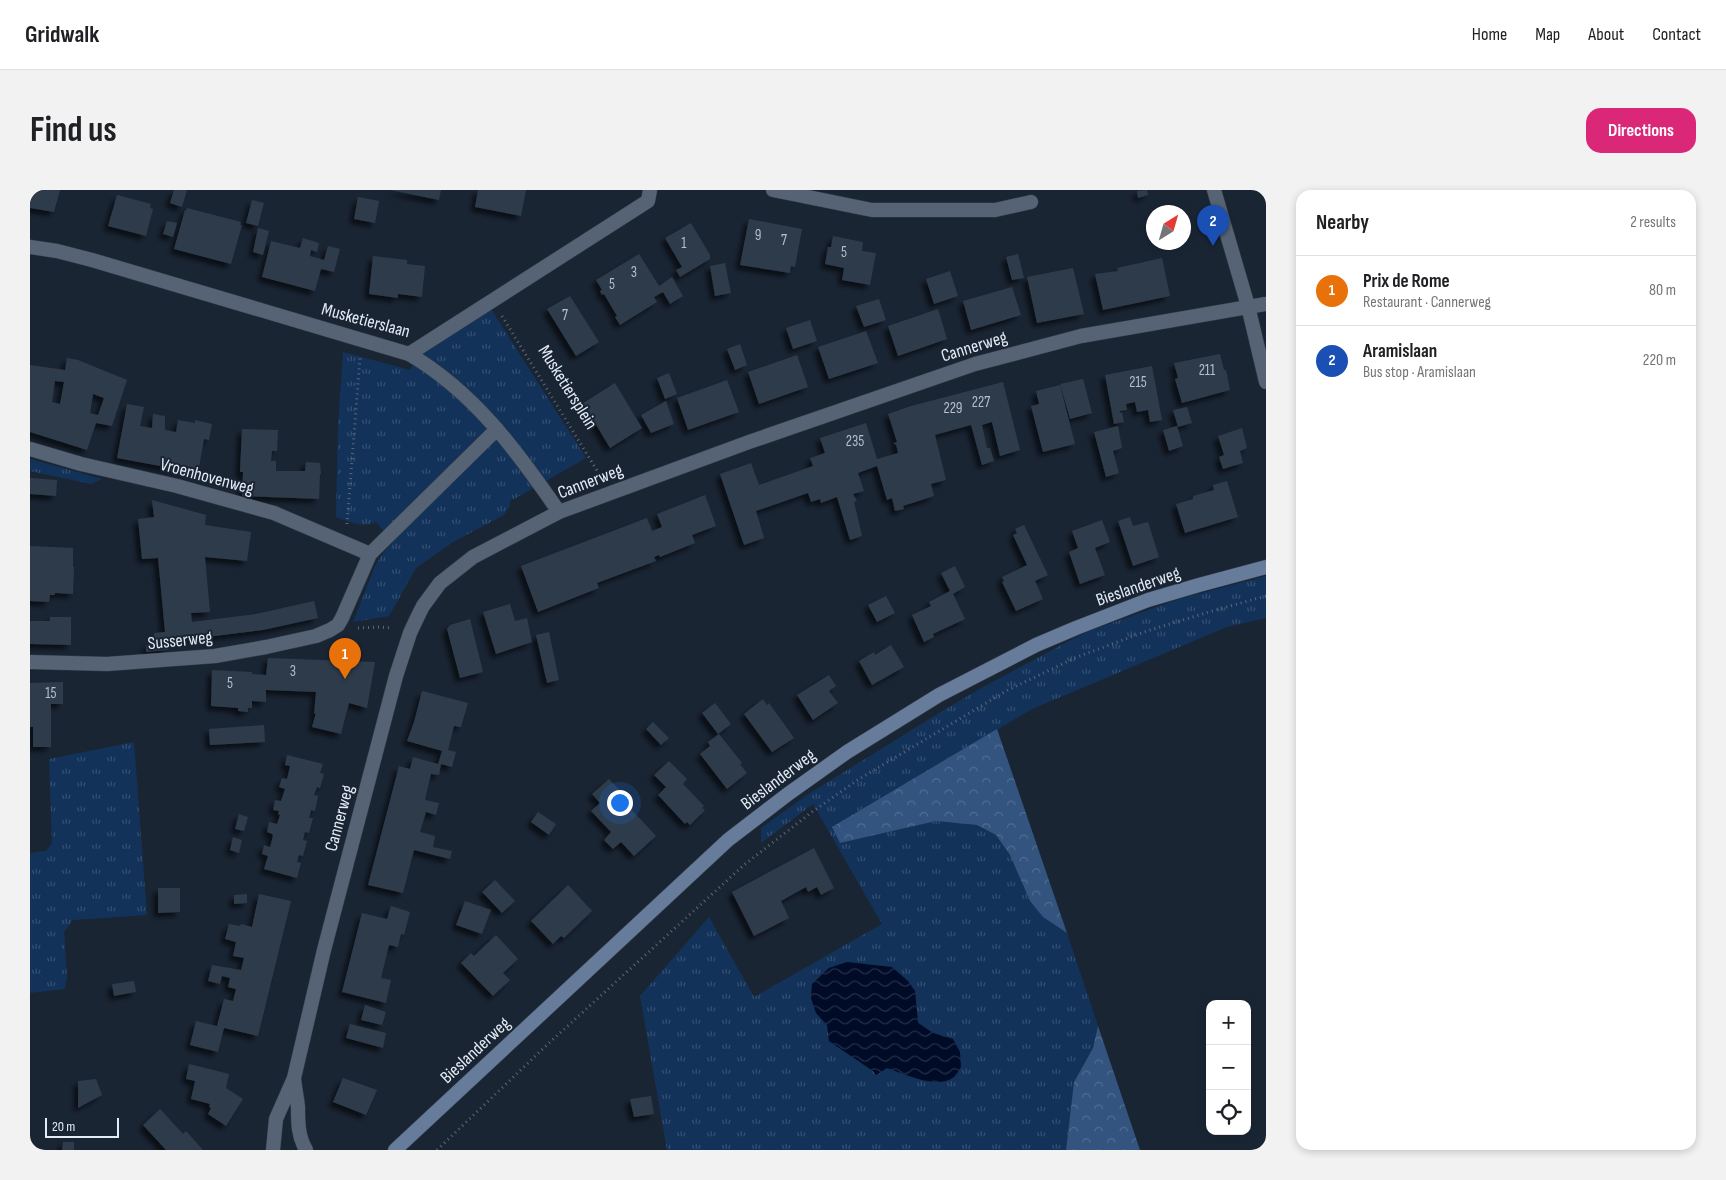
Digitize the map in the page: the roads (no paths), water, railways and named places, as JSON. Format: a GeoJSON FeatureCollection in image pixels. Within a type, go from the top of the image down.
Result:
{"type":"FeatureCollection","features":[{"type":"Feature","properties":{"kind":"main road","name":"Bieslanderweg"},"geometry":{"type":"LineString","coordinates":[[394,1150],[728,840],[847,752],[939,694],[1060,635],[1148,600],[1266,567]]}},
{"type":"Feature","properties":{"kind":"street","name":"Musketierslaan"},"geometry":{"type":"LineString","coordinates":[[30,247],[57,251],[92,260],[409,354],[648,201],[650,190]]}},
{"type":"Feature","properties":{"kind":"street"},"geometry":{"type":"LineString","coordinates":[[773,190],[872,210],[995,210],[1031,202]]}},
{"type":"Feature","properties":{"kind":"street"},"geometry":{"type":"LineString","coordinates":[[1214,190],[1248,306],[1266,382]]}},
{"type":"Feature","properties":{"kind":"street","name":"Cannerweg"},"geometry":{"type":"LineString","coordinates":[[273,1150],[276,1119],[294,1078],[324,950],[387,709],[410,634],[430,595],[456,568],[494,544],[559,512],[749,442],[975,364],[1081,336],[1266,304]]}},
{"type":"Feature","properties":{"kind":"street"},"geometry":{"type":"LineString","coordinates":[[409,354],[433,369],[450,383],[497,429],[530,470],[559,512]]}},
{"type":"Feature","properties":{"kind":"street"},"geometry":{"type":"LineString","coordinates":[[370,554],[497,429]]}},
{"type":"Feature","properties":{"kind":"street","name":"Vroenhovenweg"},"geometry":{"type":"LineString","coordinates":[[30,449],[81,464],[177,486],[274,513],[370,554]]}},
{"type":"Feature","properties":{"kind":"street","name":"Susserweg"},"geometry":{"type":"LineString","coordinates":[[30,662],[107,664],[207,656],[292,642],[330,630],[338,625],[342,618],[370,554]]}},
{"type":"Feature","properties":{"kind":"street","name":"Cannerweg"},"geometry":{"type":"LineString","coordinates":[[294,1078],[298,1107],[298,1128],[306,1150]]}},
{"type":"Feature","properties":{"kind":"water"},"geometry":{"type":"Polygon","coordinates":[[[847,962],[892,967],[908,981],[915,991],[918,1023],[933,1033],[953,1039],[960,1052],[961,1067],[954,1077],[947,1081],[939,1082],[921,1080],[887,1068],[876,1075],[829,1041],[827,1025],[816,1013],[811,998],[812,984],[829,968],[847,962]]]}},
{"type":"Feature","properties":{"kind":"place","name":"Aramislaan"},"geometry":{"type":"Point","coordinates":[1213,246]}},
{"type":"Feature","properties":{"kind":"place","name":"Prix de Rome"},"geometry":{"type":"Point","coordinates":[345,679]}}]}
